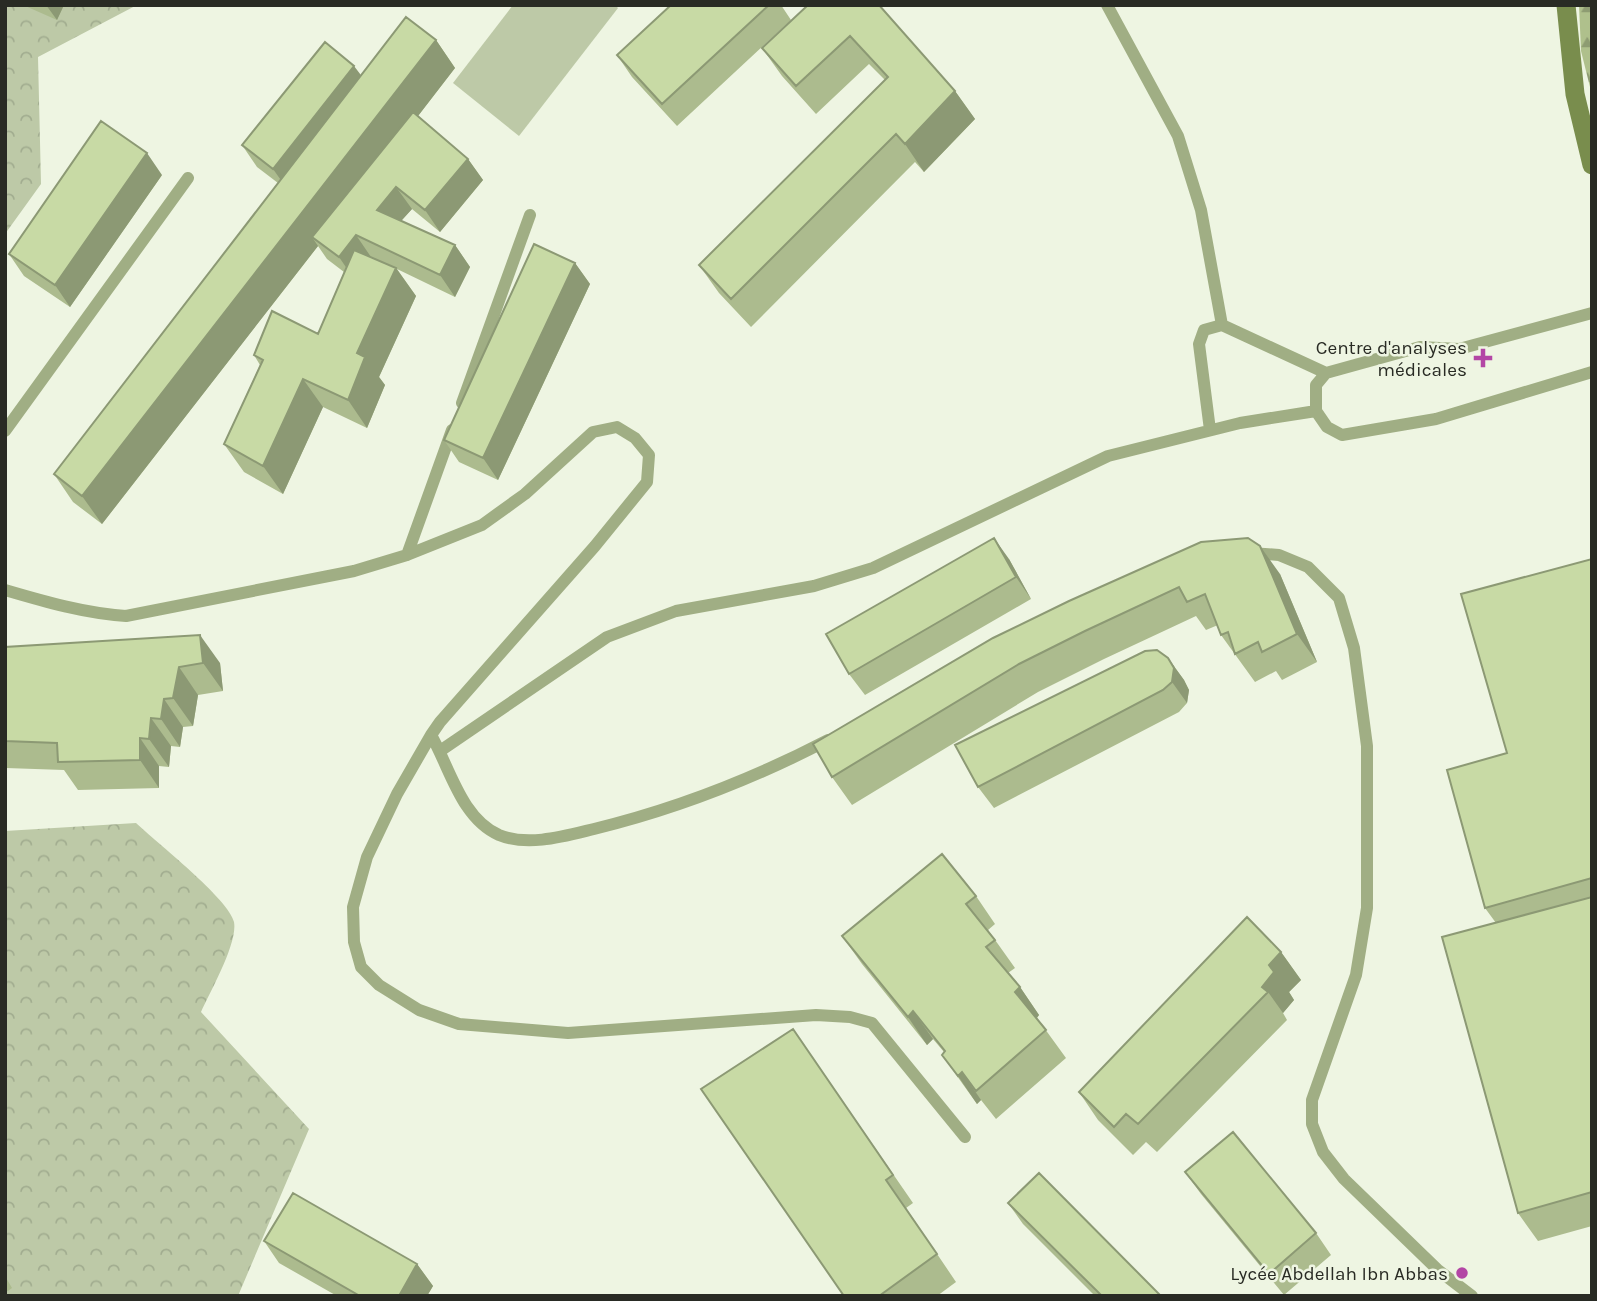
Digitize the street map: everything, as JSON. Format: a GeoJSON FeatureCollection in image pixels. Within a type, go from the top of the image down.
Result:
{"type":"FeatureCollection","features":[{"type":"Feature","properties":{"kind":"main road"},"geometry":{"type":"LineString","coordinates":[[1566,5],[1575,94],[1592,166]]}},
{"type":"Feature","properties":{"kind":"lane"},"geometry":{"type":"LineString","coordinates":[[1107,5],[1178,136],[1201,211],[1222,325]]}},
{"type":"Feature","properties":{"kind":"lane"},"geometry":{"type":"LineString","coordinates":[[5,431],[188,178]]}},
{"type":"Feature","properties":{"kind":"lane"},"geometry":{"type":"LineString","coordinates":[[407,555],[530,215]]}},
{"type":"Feature","properties":{"kind":"lane"},"geometry":{"type":"LineString","coordinates":[[1592,313],[1459,349],[1420,347],[1326,373],[1316,385],[1316,411],[1327,427],[1342,435],[1436,419],[1592,372]]}},
{"type":"Feature","properties":{"kind":"lane"},"geometry":{"type":"LineString","coordinates":[[1210,430],[1199,344],[1204,330],[1222,325],[1326,373]]}},
{"type":"Feature","properties":{"kind":"lane"},"geometry":{"type":"LineString","coordinates":[[440,751],[607,636],[676,611],[814,586],[873,568],[1108,457],[1240,423],[1316,411]]}},
{"type":"Feature","properties":{"kind":"lane"},"geometry":{"type":"LineString","coordinates":[[5,590],[63,608],[126,616],[354,571],[407,555],[482,525],[526,494],[593,432],[617,427],[635,438],[649,455],[647,482],[431,735],[397,794],[367,857],[353,908],[354,942],[361,967],[379,985],[419,1010],[459,1024],[568,1033],[816,1015],[850,1017],[872,1023],[965,1137]]}},
{"type":"Feature","properties":{"kind":"lane"},"geometry":{"type":"LineString","coordinates":[[1237,552],[1279,555],[1308,567],[1339,598],[1354,648],[1367,746],[1367,908],[1356,975],[1312,1100],[1312,1124],[1323,1152],[1344,1180],[1438,1270],[1472,1296]]}},
{"type":"Feature","properties":{"kind":"lane"},"geometry":{"type":"LineString","coordinates":[[431,735],[462,797],[479,821],[500,835],[527,841],[563,836],[654,814],[778,766],[836,736]]}},
{"type":"Feature","properties":{"kind":"green space"},"geometry":{"type":"Polygon","coordinates":[[[5,5],[137,5],[38,57],[41,184],[5,234],[5,5]]]}},
{"type":"Feature","properties":{"kind":"green space"},"geometry":{"type":"Polygon","coordinates":[[[513,5],[615,5],[618,8],[519,136],[453,83],[513,5]]]}},
{"type":"Feature","properties":{"kind":"green space"},"geometry":{"type":"Polygon","coordinates":[[[1579,5],[1592,5],[1592,95],[1581,51],[1579,5]]]}},
{"type":"Feature","properties":{"kind":"green space"},"geometry":{"type":"Polygon","coordinates":[[[136,823],[191,871],[229,912],[234,922],[232,942],[201,1012],[309,1129],[238,1296],[5,1296],[5,831],[136,823]]]}},
{"type":"Feature","properties":{"kind":"building"},"geometry":{"type":"Polygon","coordinates":[[[671,5],[769,5],[662,104],[617,55],[671,5]]]}},
{"type":"Feature","properties":{"kind":"building"},"geometry":{"type":"Polygon","coordinates":[[[808,5],[879,5],[955,91],[905,144],[896,134],[731,299],[699,265],[888,77],[850,36],[796,86],[762,48],[808,5]]]}},
{"type":"Feature","properties":{"kind":"building"},"geometry":{"type":"Polygon","coordinates":[[[406,17],[436,40],[82,496],[54,474],[406,17]]]}},
{"type":"Feature","properties":{"kind":"building"},"geometry":{"type":"Polygon","coordinates":[[[325,42],[354,66],[273,169],[242,145],[325,42]]]}},
{"type":"Feature","properties":{"kind":"building"},"geometry":{"type":"Polygon","coordinates":[[[413,112],[468,159],[425,210],[396,187],[377,210],[455,245],[440,275],[356,235],[339,257],[312,237],[413,112]]]}},
{"type":"Feature","properties":{"kind":"building"},"geometry":{"type":"Polygon","coordinates":[[[101,121],[147,153],[55,285],[9,254],[101,121]]]}},
{"type":"Feature","properties":{"kind":"building"},"geometry":{"type":"Polygon","coordinates":[[[534,244],[575,263],[483,458],[444,440],[534,244]]]}},
{"type":"Feature","properties":{"kind":"building"},"geometry":{"type":"Polygon","coordinates":[[[354,250],[396,268],[357,353],[365,357],[348,400],[303,379],[263,466],[224,444],[263,360],[254,355],[272,311],[318,334],[354,250]]]}},
{"type":"Feature","properties":{"kind":"building"},"geometry":{"type":"Polygon","coordinates":[[[994,538],[1016,577],[849,674],[826,634],[994,538]]]}},
{"type":"Feature","properties":{"kind":"building"},"geometry":{"type":"Polygon","coordinates":[[[1248,538],[1260,546],[1297,634],[1262,652],[1258,642],[1235,654],[1228,632],[1221,635],[1205,594],[1187,602],[1179,587],[1019,664],[832,777],[813,744],[993,638],[1069,601],[1201,542],[1248,538]]]}},
{"type":"Feature","properties":{"kind":"building"},"geometry":{"type":"Polygon","coordinates":[[[1592,559],[1592,878],[1485,908],[1447,770],[1507,753],[1461,594],[1592,559]]]}},
{"type":"Feature","properties":{"kind":"building"},"geometry":{"type":"Polygon","coordinates":[[[200,635],[203,663],[179,667],[173,698],[164,699],[161,719],[151,718],[149,739],[140,738],[140,760],[58,762],[57,743],[5,741],[5,647],[200,635]]]}},
{"type":"Feature","properties":{"kind":"building"},"geometry":{"type":"Polygon","coordinates":[[[1157,650],[1168,658],[1174,668],[1172,682],[1163,690],[978,787],[955,745],[1145,651],[1157,650]]]}},
{"type":"Feature","properties":{"kind":"building"},"geometry":{"type":"Polygon","coordinates":[[[942,854],[976,896],[966,904],[995,940],[986,947],[1020,987],[1015,992],[1046,1030],[976,1091],[962,1072],[958,1076],[942,1055],[945,1051],[913,1011],[908,1017],[842,936],[942,854]]]}},
{"type":"Feature","properties":{"kind":"building"},"geometry":{"type":"Polygon","coordinates":[[[1592,897],[1592,1192],[1518,1213],[1442,937],[1592,897]]]}},
{"type":"Feature","properties":{"kind":"building"},"geometry":{"type":"Polygon","coordinates":[[[1247,917],[1281,952],[1269,965],[1274,972],[1262,987],[1268,992],[1138,1124],[1126,1114],[1114,1127],[1079,1092],[1247,917]]]}},
{"type":"Feature","properties":{"kind":"building"},"geometry":{"type":"Polygon","coordinates":[[[793,1029],[893,1175],[886,1180],[937,1254],[879,1296],[844,1296],[701,1089],[793,1029]]]}},
{"type":"Feature","properties":{"kind":"building"},"geometry":{"type":"Polygon","coordinates":[[[1233,1132],[1316,1233],[1269,1274],[1185,1172],[1233,1132]]]}},
{"type":"Feature","properties":{"kind":"building"},"geometry":{"type":"Polygon","coordinates":[[[1039,1173],[1160,1295],[1102,1296],[1008,1203],[1039,1173]]]}},
{"type":"Feature","properties":{"kind":"building"},"geometry":{"type":"Polygon","coordinates":[[[293,1193],[417,1264],[399,1296],[360,1296],[264,1241],[293,1193]]]}},
{"type":"Feature","properties":{"kind":"place","name":"Centre d'analyses médicales"},"geometry":{"type":"Point","coordinates":[1483,358]}},
{"type":"Feature","properties":{"kind":"place","name":"Lycée Abdellah Ibn Abbas"},"geometry":{"type":"Point","coordinates":[1462,1273]}}]}
